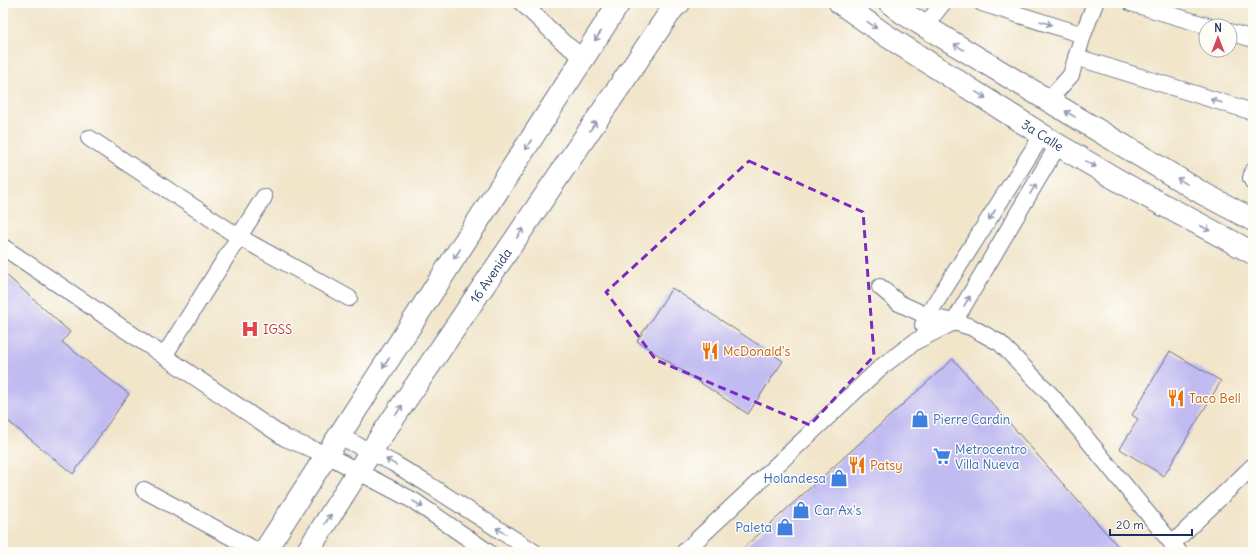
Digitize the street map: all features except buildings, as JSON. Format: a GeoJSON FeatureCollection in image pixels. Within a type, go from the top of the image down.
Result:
{"type":"FeatureCollection","features":[{"type":"Feature","properties":{"kind":"main road"},"geometry":{"type":"LineString","coordinates":[[264,552],[619,3]]}},
{"type":"Feature","properties":{"kind":"main road","name":"16 Avenida"},"geometry":{"type":"LineString","coordinates":[[307,552],[371,451],[673,8],[679,3]]}},
{"type":"Feature","properties":{"kind":"main road","name":"3a Calle"},"geometry":{"type":"LineString","coordinates":[[840,3],[894,40],[1050,140],[1128,186],[1253,253]]}},
{"type":"Feature","properties":{"kind":"main road"},"geometry":{"type":"LineString","coordinates":[[890,3],[903,14],[924,27],[1202,193],[1253,220]]}},
{"type":"Feature","properties":{"kind":"lane"},"geometry":{"type":"LineString","coordinates":[[522,3],[564,43],[584,58]]}},
{"type":"Feature","properties":{"kind":"lane"},"geometry":{"type":"LineString","coordinates":[[924,27],[943,3]]}},
{"type":"Feature","properties":{"kind":"lane"},"geometry":{"type":"LineString","coordinates":[[982,3],[1028,10],[1083,35]]}},
{"type":"Feature","properties":{"kind":"lane"},"geometry":{"type":"LineString","coordinates":[[1048,101],[1071,75],[1083,35],[1095,3]]}},
{"type":"Feature","properties":{"kind":"lane"},"geometry":{"type":"LineString","coordinates":[[1131,3],[1198,23]]}},
{"type":"Feature","properties":{"kind":"lane"},"geometry":{"type":"LineString","coordinates":[[1238,34],[1253,39]]}},
{"type":"Feature","properties":{"kind":"lane"},"geometry":{"type":"LineString","coordinates":[[1076,57],[1253,112]]}},
{"type":"Feature","properties":{"kind":"lane"},"geometry":{"type":"LineString","coordinates":[[89,138],[239,236],[349,298]]}},
{"type":"Feature","properties":{"kind":"lane"},"geometry":{"type":"LineString","coordinates":[[916,341],[927,316],[1050,140]]}},
{"type":"Feature","properties":{"kind":"lane"},"geometry":{"type":"LineString","coordinates":[[684,552],[881,367],[916,341],[954,322],[1050,140]]}},
{"type":"Feature","properties":{"kind":"lane"},"geometry":{"type":"LineString","coordinates":[[1253,172],[1251,178],[1253,182]]}},
{"type":"Feature","properties":{"kind":"lane"},"geometry":{"type":"LineString","coordinates":[[164,356],[264,197]]}},
{"type":"Feature","properties":{"kind":"lane"},"geometry":{"type":"LineString","coordinates":[[3,248],[286,438],[327,456],[414,501],[488,552]]}},
{"type":"Feature","properties":{"kind":"lane"},"geometry":{"type":"LineString","coordinates":[[880,287],[899,303],[927,316],[971,327],[1000,343],[1051,395],[1175,548],[1253,466]]}},
{"type":"Feature","properties":{"kind":"lane"},"geometry":{"type":"LineString","coordinates":[[339,436],[371,451],[426,483],[534,552]]}},
{"type":"Feature","properties":{"kind":"lane"},"geometry":{"type":"LineString","coordinates":[[144,490],[259,552]]}},
{"type":"Feature","properties":{"kind":"highlighted area"},"geometry":{"type":"Polygon","coordinates":[[[749,161],[863,212],[874,356],[810,425],[656,360],[606,292],[749,161]]]}},
{"type":"Feature","properties":{"kind":"place","name":"IGSS"},"geometry":{"type":"Point","coordinates":[250,329]}},
{"type":"Feature","properties":{"kind":"place","name":"McDonald's"},"geometry":{"type":"Point","coordinates":[710,351]}},
{"type":"Feature","properties":{"kind":"place","name":"Taco Bell"},"geometry":{"type":"Point","coordinates":[1176,398]}},
{"type":"Feature","properties":{"kind":"place","name":"Pierre Cardin"},"geometry":{"type":"Point","coordinates":[920,419]}},
{"type":"Feature","properties":{"kind":"place","name":"Metrocentro Villa Nueva"},"geometry":{"type":"Point","coordinates":[942,456]}},
{"type":"Feature","properties":{"kind":"place","name":"Patsy"},"geometry":{"type":"Point","coordinates":[857,465]}},
{"type":"Feature","properties":{"kind":"place","name":"Holandesa"},"geometry":{"type":"Point","coordinates":[839,478]}},
{"type":"Feature","properties":{"kind":"place","name":"Car Ax's"},"geometry":{"type":"Point","coordinates":[801,510]}},
{"type":"Feature","properties":{"kind":"place","name":"Paleta"},"geometry":{"type":"Point","coordinates":[785,527]}}]}
